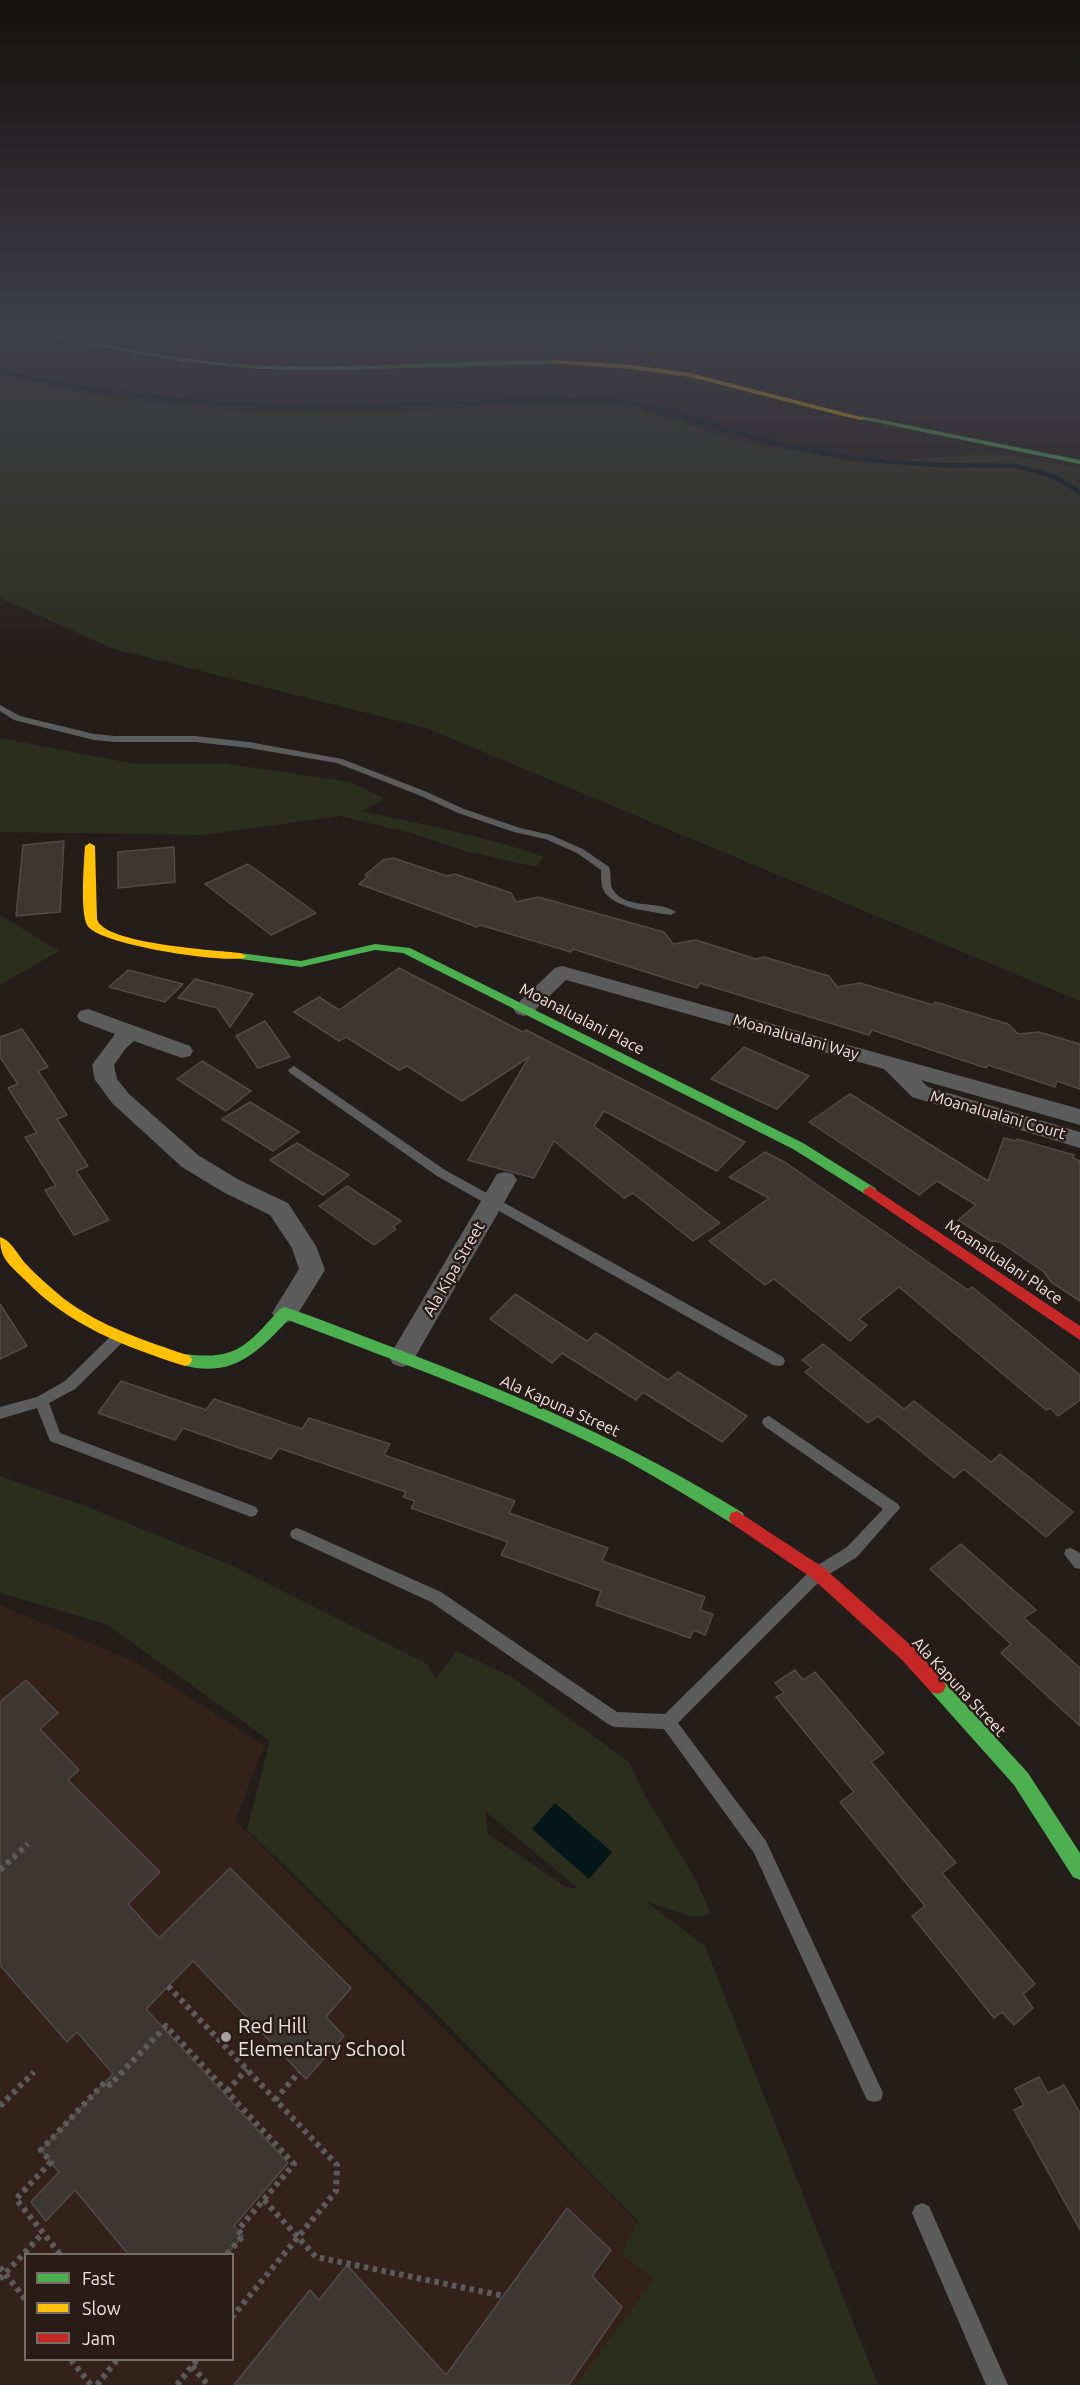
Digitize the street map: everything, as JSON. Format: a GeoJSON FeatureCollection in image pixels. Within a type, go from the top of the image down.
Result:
{"type":"FeatureCollection","features":[{"type":"Feature","properties":{"kind":"street"},"geometry":{"type":"LineString","coordinates":[[1007,447],[1080,462]]}},
{"type":"Feature","properties":{"kind":"street","name":"Moanalualani Place"},"geometry":{"type":"LineString","coordinates":[[90,846],[92,921],[94,929],[104,936],[123,941],[302,964],[375,947],[406,950],[798,1146],[879,1197],[1080,1334]]}},
{"type":"Feature","properties":{"kind":"street","name":"Moanalualani Way"},"geometry":{"type":"LineString","coordinates":[[524,1009],[562,972],[1080,1117]]}},
{"type":"Feature","properties":{"kind":"street"},"geometry":{"type":"LineString","coordinates":[[88,1017],[182,1051]]}},
{"type":"Feature","properties":{"kind":"street"},"geometry":{"type":"LineString","coordinates":[[0,1242],[26,1275],[61,1306],[119,1336],[187,1361],[221,1364],[248,1352],[285,1313],[312,1270],[304,1246],[279,1209],[231,1186],[190,1161],[121,1099],[106,1080],[104,1065],[118,1043],[131,1032]]}},
{"type":"Feature","properties":{"kind":"street","name":"Moanalualani Court"},"geometry":{"type":"LineString","coordinates":[[890,1063],[920,1092],[1080,1140]]}},
{"type":"Feature","properties":{"kind":"street","name":"Ala Kipa Street"},"geometry":{"type":"LineString","coordinates":[[402,1357],[499,1190]]}},
{"type":"Feature","properties":{"kind":"street","name":"Ala Kapuna Street"},"geometry":{"type":"LineString","coordinates":[[285,1313],[402,1357],[592,1435],[708,1499],[818,1573],[908,1654],[1021,1779],[1080,1870]]}},
{"type":"Feature","properties":{"kind":"lane"},"geometry":{"type":"LineString","coordinates":[[0,707],[17,718],[94,737],[195,739],[249,745],[339,761],[461,811],[517,830],[548,837],[580,851],[606,869],[607,888],[612,897],[639,906],[671,912]]}},
{"type":"Feature","properties":{"kind":"lane"},"geometry":{"type":"LineString","coordinates":[[294,1070],[441,1173],[499,1190],[778,1361]]}},
{"type":"Feature","properties":{"kind":"lane"},"geometry":{"type":"LineString","coordinates":[[0,1413],[41,1401],[70,1385],[119,1336]]}},
{"type":"Feature","properties":{"kind":"lane"},"geometry":{"type":"LineString","coordinates":[[41,1401],[55,1437],[251,1511]]}},
{"type":"Feature","properties":{"kind":"lane"},"geometry":{"type":"LineString","coordinates":[[297,1534],[436,1597],[614,1719],[668,1722],[818,1573],[852,1551],[893,1508],[769,1422]]}},
{"type":"Feature","properties":{"kind":"lane"},"geometry":{"type":"LineString","coordinates":[[668,1722],[760,1847],[874,2093]]}},
{"type":"Feature","properties":{"kind":"lane"},"geometry":{"type":"LineString","coordinates":[[922,2213],[997,2385]]}},
{"type":"Feature","properties":{"kind":"path"},"geometry":{"type":"LineString","coordinates":[[0,1870],[28,1844]]}},
{"type":"Feature","properties":{"kind":"path"},"geometry":{"type":"LineString","coordinates":[[168,1986],[337,2165],[336,2191],[234,2315]]}},
{"type":"Feature","properties":{"kind":"path"},"geometry":{"type":"LineString","coordinates":[[59,2253],[16,2199],[51,2162],[41,2150],[106,2080],[110,2085],[166,2026],[294,2164],[238,2230],[243,2235],[228,2253]]}},
{"type":"Feature","properties":{"kind":"path"},"geometry":{"type":"LineString","coordinates":[[227,2091],[247,2069]]}},
{"type":"Feature","properties":{"kind":"path"},"geometry":{"type":"LineString","coordinates":[[0,2106],[34,2072]]}},
{"type":"Feature","properties":{"kind":"path"},"geometry":{"type":"LineString","coordinates":[[275,2100],[299,2072]]}},
{"type":"Feature","properties":{"kind":"path"},"geometry":{"type":"LineString","coordinates":[[264,2200],[316,2257],[504,2296]]}},
{"type":"Feature","properties":{"kind":"path"},"geometry":{"type":"LineString","coordinates":[[24,2253],[43,2233]]}},
{"type":"Feature","properties":{"kind":"path"},"geometry":{"type":"LineString","coordinates":[[2,2277],[24,2253]]}},
{"type":"Feature","properties":{"kind":"path"},"geometry":{"type":"LineString","coordinates":[[0,2268],[2,2277],[24,2298]]}},
{"type":"Feature","properties":{"kind":"path"},"geometry":{"type":"LineString","coordinates":[[72,2361],[91,2385]]}},
{"type":"Feature","properties":{"kind":"path"},"geometry":{"type":"LineString","coordinates":[[96,2385],[116,2361]]}},
{"type":"Feature","properties":{"kind":"path"},"geometry":{"type":"LineString","coordinates":[[177,2385],[195,2363],[208,2385]]}},
{"type":"Feature","properties":{"kind":"shaded area","name":"Red Hill Elementary School"},"geometry":{"type":"Polygon","coordinates":[[[0,1605],[138,1663],[264,1746],[235,1820],[673,2258],[717,2385],[0,2385],[0,1605]]]}},
{"type":"Feature","properties":{"kind":"shaded area"},"geometry":{"type":"Polygon","coordinates":[[[555,1803],[612,1852],[589,1879],[532,1829],[555,1803]]]}},
{"type":"Feature","properties":{"kind":"green space"},"geometry":{"type":"Polygon","coordinates":[[[0,447],[775,447],[852,461],[886,461],[981,454],[1014,456],[1080,468],[1080,1001],[426,728],[114,649],[0,598],[0,447]]]}},
{"type":"Feature","properties":{"kind":"green space"},"geometry":{"type":"Polygon","coordinates":[[[0,738],[135,764],[228,764],[350,782],[384,798],[363,812],[477,837],[544,857],[536,867],[469,852],[414,834],[340,816],[203,835],[0,832],[0,738]]]}},
{"type":"Feature","properties":{"kind":"green space"},"geometry":{"type":"Polygon","coordinates":[[[0,915],[59,951],[0,985],[0,915]]]}},
{"type":"Feature","properties":{"kind":"green space"},"geometry":{"type":"Polygon","coordinates":[[[0,1476],[88,1507],[233,1566],[427,1664],[436,1678],[457,1651],[512,1677],[629,1762],[645,1795],[696,1880],[711,1914],[692,1917],[645,1901],[705,1946],[878,2385],[576,2385],[654,2279],[622,2254],[638,2221],[428,2005],[247,1829],[270,1741],[106,1624],[0,1593],[0,1476]],[[485,1811],[488,1834],[566,1887],[579,1889],[485,1811]]]}},
{"type":"Feature","properties":{"kind":"building"},"geometry":{"type":"Polygon","coordinates":[[[64,841],[60,912],[16,916],[23,845],[64,841]]]}},
{"type":"Feature","properties":{"kind":"building"},"geometry":{"type":"Polygon","coordinates":[[[174,847],[175,882],[118,888],[118,852],[174,847]]]}},
{"type":"Feature","properties":{"kind":"building"},"geometry":{"type":"Polygon","coordinates":[[[393,858],[447,876],[455,874],[511,893],[516,902],[538,897],[664,932],[673,944],[696,940],[756,959],[764,957],[829,976],[837,987],[860,983],[1008,1024],[1018,1034],[1039,1032],[1080,1044],[1080,1089],[1057,1081],[1055,1087],[988,1065],[986,1068],[872,1030],[869,1035],[700,983],[697,988],[573,949],[571,952],[480,925],[477,927],[359,884],[368,876],[365,875],[383,860],[393,858]]]}},
{"type":"Feature","properties":{"kind":"building"},"geometry":{"type":"Polygon","coordinates":[[[248,864],[316,913],[271,935],[205,884],[248,864]]]}},
{"type":"Feature","properties":{"kind":"building"},"geometry":{"type":"Polygon","coordinates":[[[399,968],[745,1142],[717,1171],[604,1111],[594,1126],[720,1223],[693,1241],[633,1193],[624,1198],[554,1141],[534,1178],[468,1160],[529,1057],[462,1101],[407,1066],[399,1070],[346,1037],[339,1041],[294,1012],[319,997],[339,1010],[399,968]]]}},
{"type":"Feature","properties":{"kind":"building"},"geometry":{"type":"Polygon","coordinates":[[[128,970],[183,984],[165,1002],[109,987],[128,970]]]}},
{"type":"Feature","properties":{"kind":"building"},"geometry":{"type":"Polygon","coordinates":[[[195,979],[253,994],[230,1027],[217,1008],[178,998],[195,979]]]}},
{"type":"Feature","properties":{"kind":"building"},"geometry":{"type":"Polygon","coordinates":[[[265,1021],[290,1057],[258,1068],[236,1036],[265,1021]]]}},
{"type":"Feature","properties":{"kind":"building"},"geometry":{"type":"Polygon","coordinates":[[[22,1029],[48,1067],[38,1071],[67,1115],[57,1119],[88,1166],[76,1171],[109,1220],[74,1235],[45,1190],[56,1186],[25,1137],[37,1133],[8,1088],[18,1084],[0,1057],[0,1037],[22,1029]]]}},
{"type":"Feature","properties":{"kind":"building"},"geometry":{"type":"Polygon","coordinates":[[[744,1047],[809,1076],[777,1109],[711,1079],[744,1047]]]}},
{"type":"Feature","properties":{"kind":"building"},"geometry":{"type":"Polygon","coordinates":[[[202,1061],[251,1091],[226,1111],[177,1079],[202,1061]]]}},
{"type":"Feature","properties":{"kind":"building"},"geometry":{"type":"Polygon","coordinates":[[[850,1094],[988,1181],[1004,1138],[1016,1141],[1017,1139],[1074,1155],[1073,1158],[1080,1161],[1080,1301],[1051,1282],[1044,1272],[1000,1242],[991,1241],[958,1220],[976,1205],[937,1181],[919,1195],[809,1122],[850,1094]]]}},
{"type":"Feature","properties":{"kind":"building"},"geometry":{"type":"Polygon","coordinates":[[[250,1102],[299,1132],[273,1151],[222,1119],[250,1102]]]}},
{"type":"Feature","properties":{"kind":"building"},"geometry":{"type":"Polygon","coordinates":[[[297,1143],[349,1175],[323,1195],[270,1160],[297,1143]]]}},
{"type":"Feature","properties":{"kind":"building"},"geometry":{"type":"Polygon","coordinates":[[[765,1152],[786,1163],[968,1290],[972,1287],[1080,1375],[1080,1400],[1058,1416],[1050,1408],[1046,1410],[899,1287],[859,1319],[867,1325],[850,1341],[774,1279],[765,1285],[709,1241],[769,1198],[729,1177],[765,1152]]]}},
{"type":"Feature","properties":{"kind":"building"},"geometry":{"type":"Polygon","coordinates":[[[347,1186],[401,1221],[393,1227],[396,1229],[374,1245],[319,1206],[347,1186]]]}},
{"type":"Feature","properties":{"kind":"building"},"geometry":{"type":"Polygon","coordinates":[[[515,1294],[587,1341],[596,1333],[668,1380],[678,1372],[747,1416],[722,1442],[643,1392],[636,1400],[562,1353],[552,1363],[490,1319],[515,1294]]]}},
{"type":"Feature","properties":{"kind":"building"},"geometry":{"type":"Polygon","coordinates":[[[0,1304],[27,1346],[0,1359],[0,1304]]]}},
{"type":"Feature","properties":{"kind":"building"},"geometry":{"type":"Polygon","coordinates":[[[823,1344],[904,1409],[914,1401],[991,1462],[1000,1454],[1073,1512],[1046,1537],[964,1469],[954,1478],[878,1416],[868,1423],[805,1372],[811,1367],[802,1360],[823,1344]]]}},
{"type":"Feature","properties":{"kind":"building"},"geometry":{"type":"Polygon","coordinates":[[[121,1381],[206,1410],[214,1399],[302,1429],[309,1418],[390,1444],[384,1455],[515,1501],[509,1513],[608,1548],[602,1561],[705,1597],[700,1610],[713,1614],[705,1635],[693,1630],[690,1638],[596,1605],[601,1591],[501,1555],[508,1542],[411,1508],[415,1501],[403,1497],[406,1492],[279,1448],[271,1459],[183,1428],[175,1440],[98,1413],[121,1381]]]}},
{"type":"Feature","properties":{"kind":"building"},"geometry":{"type":"Polygon","coordinates":[[[961,1544],[1036,1610],[1024,1618],[1080,1668],[1080,1726],[1001,1653],[1011,1644],[930,1569],[961,1544]]]}},
{"type":"Feature","properties":{"kind":"building"},"geometry":{"type":"Polygon","coordinates":[[[795,1670],[803,1680],[815,1672],[884,1753],[871,1762],[956,1863],[942,1873],[1035,1984],[1023,1994],[1033,2008],[1014,2025],[1002,2012],[994,2018],[912,1916],[925,1906],[840,1802],[854,1792],[776,1697],[784,1693],[775,1683],[795,1670]]]}},
{"type":"Feature","properties":{"kind":"building"},"geometry":{"type":"Polygon","coordinates":[[[26,1680],[58,1713],[40,1729],[79,1770],[68,1780],[160,1872],[128,1904],[159,1938],[230,1868],[351,1988],[326,2017],[344,2036],[306,2079],[193,1961],[146,2009],[288,2163],[234,2226],[243,2236],[228,2253],[127,2253],[75,2190],[46,2221],[31,2202],[59,2172],[41,2150],[113,2074],[77,2032],[67,2042],[0,1965],[0,1702],[26,1680]]]}},
{"type":"Feature","properties":{"kind":"building"},"geometry":{"type":"Polygon","coordinates":[[[1039,2077],[1048,2093],[1064,2085],[1080,2113],[1080,2230],[1014,2110],[1024,2105],[1015,2089],[1039,2077]]]}},
{"type":"Feature","properties":{"kind":"building"},"geometry":{"type":"Polygon","coordinates":[[[567,2208],[611,2250],[592,2276],[622,2307],[569,2385],[234,2385],[310,2290],[319,2300],[347,2265],[446,2375],[567,2208]]]}},
{"type":"Feature","properties":{"kind":"waterway"},"geometry":{"type":"LineString","coordinates":[[798,447],[856,459],[938,465],[1016,466],[1055,477],[1080,492]]}},
{"type":"Feature","properties":{"kind":"traffic: fast"},"geometry":{"type":"LineString","coordinates":[[1007,447],[1080,462]]}},
{"type":"Feature","properties":{"kind":"traffic: fast"},"geometry":{"type":"LineString","coordinates":[[240,956],[301,964],[375,947],[406,950],[798,1146],[870,1191]]}},
{"type":"Feature","properties":{"kind":"traffic: fast"},"geometry":{"type":"LineString","coordinates":[[185,1360],[219,1362],[243,1354],[253,1347],[285,1313],[459,1379],[574,1428],[630,1455],[737,1518]]}},
{"type":"Feature","properties":{"kind":"traffic: fast"},"geometry":{"type":"LineString","coordinates":[[937,1686],[1021,1779],[1080,1870]]}},
{"type":"Feature","properties":{"kind":"traffic: slow"},"geometry":{"type":"LineString","coordinates":[[90,846],[91,919],[93,925],[101,932],[117,938],[160,947],[240,956]]}},
{"type":"Feature","properties":{"kind":"traffic: slow"},"geometry":{"type":"LineString","coordinates":[[0,1242],[38,1285],[59,1303],[82,1318],[130,1342],[185,1360]]}},
{"type":"Feature","properties":{"kind":"traffic: jam"},"geometry":{"type":"LineString","coordinates":[[870,1191],[1080,1334]]}},
{"type":"Feature","properties":{"kind":"traffic: jam"},"geometry":{"type":"LineString","coordinates":[[737,1518],[818,1573],[908,1654],[937,1686]]}},
{"type":"Feature","properties":{"kind":"place","name":"Red Hill Elementary School"},"geometry":{"type":"Point","coordinates":[226,2037]}}]}
